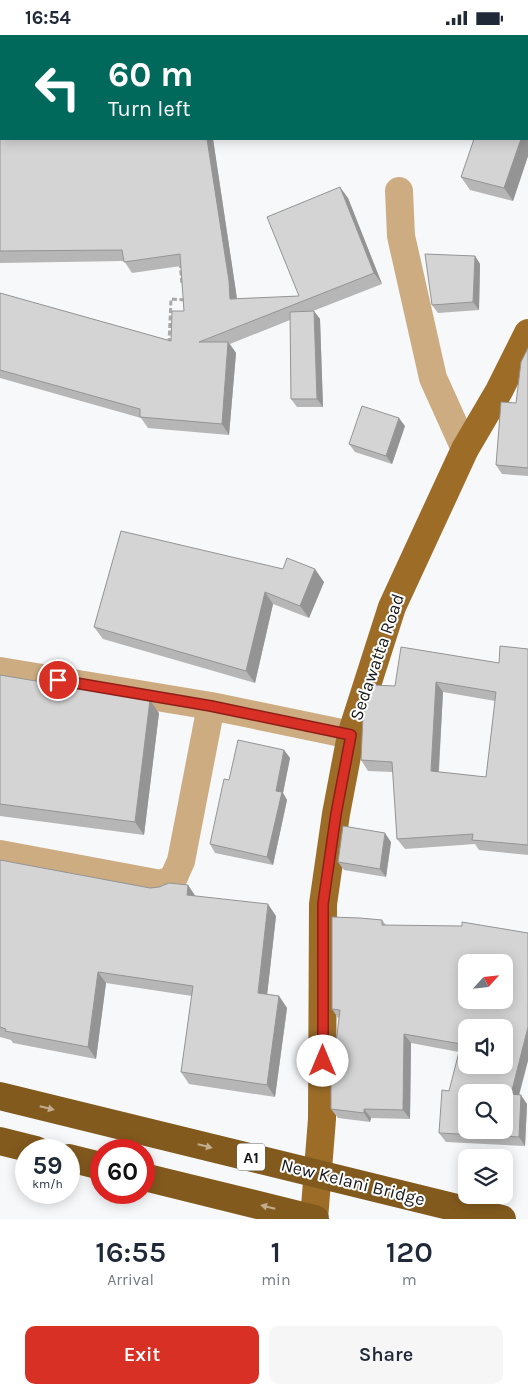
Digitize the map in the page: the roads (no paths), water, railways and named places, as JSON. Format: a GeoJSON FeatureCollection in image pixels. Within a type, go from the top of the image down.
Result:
{"type":"FeatureCollection","features":[{"type":"Feature","properties":{"kind":"highway","name":"New Kelani Bridge"},"geometry":{"type":"LineString","coordinates":[[0,1096],[502,1219]]}},
{"type":"Feature","properties":{"kind":"highway"},"geometry":{"type":"LineString","coordinates":[[0,1141],[15,1145]]}},
{"type":"Feature","properties":{"kind":"highway"},"geometry":{"type":"LineString","coordinates":[[155,1180],[315,1219]]}},
{"type":"Feature","properties":{"kind":"main road","name":"Sedawatta Road"},"geometry":{"type":"LineString","coordinates":[[315,1219],[322,1119],[323,904],[336,814],[351,735],[392,607],[465,449],[499,391],[528,333]]}},
{"type":"Feature","properties":{"kind":"lane"},"geometry":{"type":"LineString","coordinates":[[399,191],[401,236],[433,378],[465,449]]}},
{"type":"Feature","properties":{"kind":"lane"},"geometry":{"type":"LineString","coordinates":[[0,671],[211,706],[351,735]]}},
{"type":"Feature","properties":{"kind":"lane"},"geometry":{"type":"LineString","coordinates":[[0,853],[161,884],[173,879],[182,861],[211,706]]}}]}
